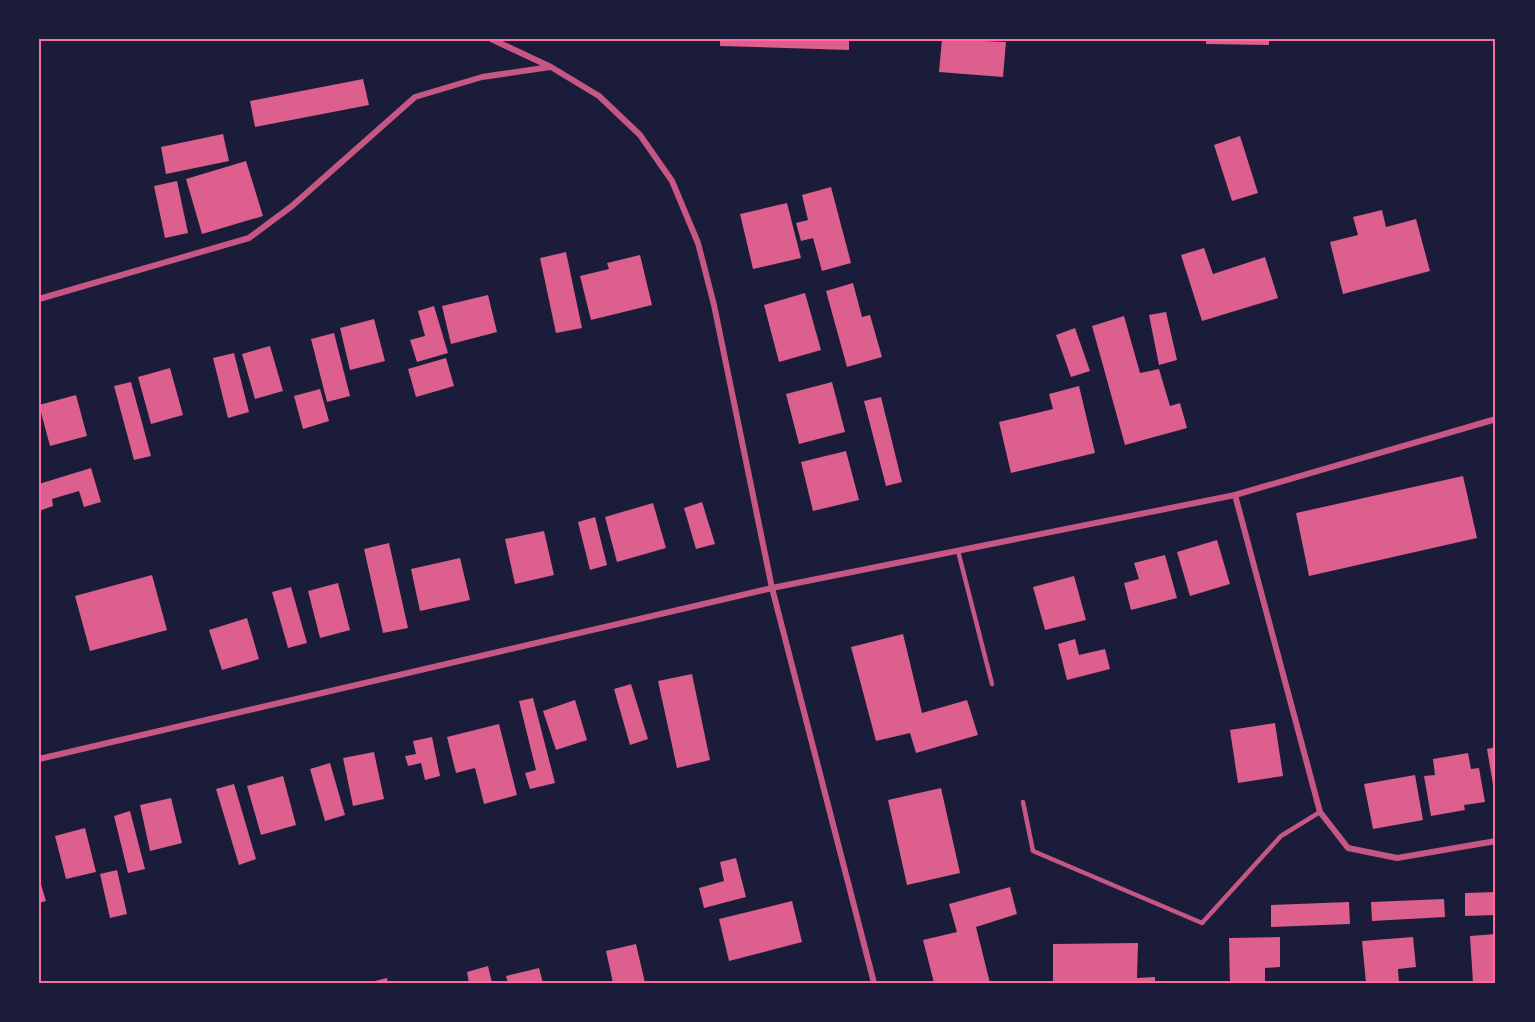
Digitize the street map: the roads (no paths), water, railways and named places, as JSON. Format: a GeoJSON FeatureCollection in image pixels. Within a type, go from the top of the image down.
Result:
{"type":"FeatureCollection","features":[{"type":"Feature","properties":{"kind":"street"},"geometry":{"type":"LineString","coordinates":[[491,39],[550,67],[599,96],[640,135],[676,191],[698,243],[714,305],[772,588],[874,983]]}},
{"type":"Feature","properties":{"kind":"street"},"geometry":{"type":"LineString","coordinates":[[39,299],[249,238],[292,206],[416,97],[482,77],[550,67]]}},
{"type":"Feature","properties":{"kind":"street"},"geometry":{"type":"LineString","coordinates":[[39,759],[772,588],[1235,495],[1496,419]]}},
{"type":"Feature","properties":{"kind":"street"},"geometry":{"type":"LineString","coordinates":[[1235,495],[1320,812],[1348,848],[1397,858],[1496,841]]}},
{"type":"Feature","properties":{"kind":"lane"},"geometry":{"type":"LineString","coordinates":[[958,551],[992,684]]}},
{"type":"Feature","properties":{"kind":"lane"},"geometry":{"type":"LineString","coordinates":[[1023,802],[1033,851],[1202,923],[1281,836],[1320,812]]}}]}
